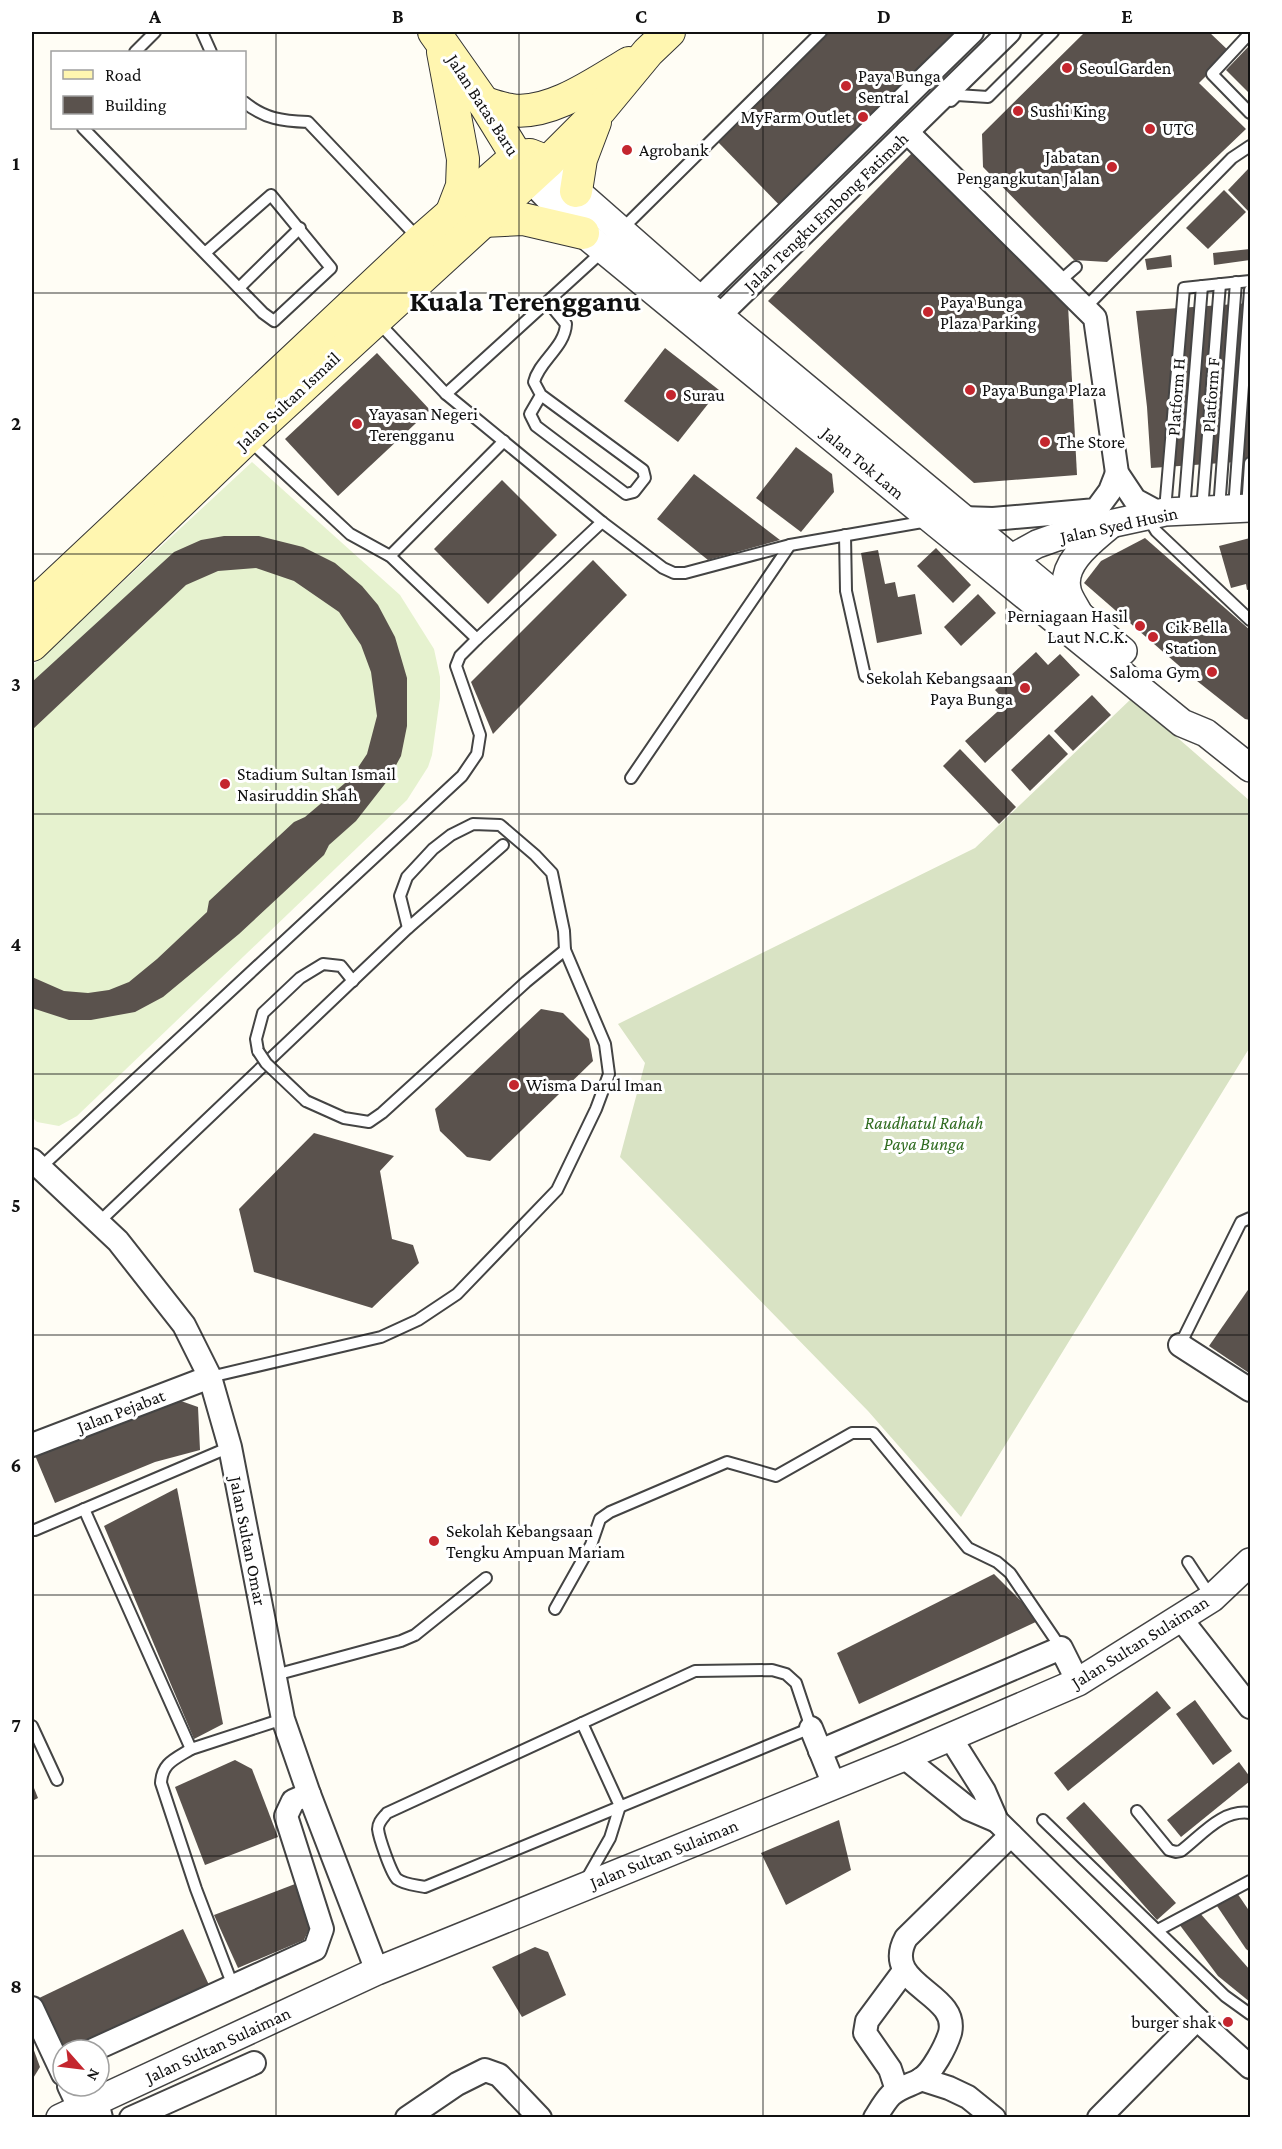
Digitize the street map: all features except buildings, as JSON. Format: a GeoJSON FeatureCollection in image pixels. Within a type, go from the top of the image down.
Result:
{"type":"FeatureCollection","features":[{"type":"Feature","properties":{"kind":"main road"},"geometry":{"type":"LineString","coordinates":[[443,35],[463,159],[462,186],[452,212]]}},
{"type":"Feature","properties":{"kind":"main road","name":"Jalan Batas Baru"},"geometry":{"type":"LineString","coordinates":[[443,35],[497,106],[532,166]]}},
{"type":"Feature","properties":{"kind":"main road"},"geometry":{"type":"LineString","coordinates":[[497,106],[529,110],[553,104],[587,88],[658,42]]}},
{"type":"Feature","properties":{"kind":"main road","name":"Jalan Sultan Ismail"},"geometry":{"type":"LineString","coordinates":[[32,645],[248,438],[483,221],[532,166],[600,110],[658,42]]}},
{"type":"Feature","properties":{"kind":"main road"},"geometry":{"type":"LineString","coordinates":[[576,191],[581,159],[600,110]]}},
{"type":"Feature","properties":{"kind":"main road","name":"Jalan Sultan Ismail"},"geometry":{"type":"LineString","coordinates":[[32,606],[452,212],[532,166]]}},
{"type":"Feature","properties":{"kind":"main road"},"geometry":{"type":"LineString","coordinates":[[483,221],[523,219],[602,238]]}},
{"type":"Feature","properties":{"kind":"street","name":"Jalan Tengku Embong Fatimah"},"geometry":{"type":"LineString","coordinates":[[709,308],[888,114],[972,32]]}},
{"type":"Feature","properties":{"kind":"street","name":"Jalan Tengku Embong Fatimah"},"geometry":{"type":"LineString","coordinates":[[709,308],[911,135],[1009,32]]}},
{"type":"Feature","properties":{"kind":"street"},"geometry":{"type":"LineString","coordinates":[[911,135],[1068,274],[1086,307],[1095,318],[1117,472],[1135,500],[1201,511]]}},
{"type":"Feature","properties":{"kind":"street","name":"Jalan Tok Lam"},"geometry":{"type":"LineString","coordinates":[[532,166],[602,238],[932,520],[1080,615],[1194,709],[1206,733]]}},
{"type":"Feature","properties":{"kind":"street","name":"Jalan Tok Lam"},"geometry":{"type":"LineString","coordinates":[[532,166],[576,191],[602,238],[709,308],[962,518],[1004,566],[1182,723],[1206,733],[1251,768]]}},
{"type":"Feature","properties":{"kind":"street","name":"Jalan Syed Husin"},"geometry":{"type":"LineString","coordinates":[[962,518],[1010,518],[1096,510],[1110,491],[1117,472]]}},
{"type":"Feature","properties":{"kind":"street","name":"Jalan Syed Husin"},"geometry":{"type":"LineString","coordinates":[[1004,566],[1047,540],[1113,522],[1201,511]]}},
{"type":"Feature","properties":{"kind":"street"},"geometry":{"type":"LineString","coordinates":[[1080,615],[1067,590],[1067,574],[1080,553],[1113,522]]}},
{"type":"Feature","properties":{"kind":"street","name":"Jalan Sultan Omar"},"geometry":{"type":"LineString","coordinates":[[36,1164],[118,1241],[184,1325],[210,1377],[230,1447],[283,1719],[309,1794],[377,1971]]}},
{"type":"Feature","properties":{"kind":"street"},"geometry":{"type":"LineString","coordinates":[[1180,1345],[1251,1390]]}},
{"type":"Feature","properties":{"kind":"street","name":"Jalan Pejabat"},"geometry":{"type":"LineString","coordinates":[[32,1445],[210,1377]]}},
{"type":"Feature","properties":{"kind":"street","name":"Jalan Sultan Sulaiman"},"geometry":{"type":"LineString","coordinates":[[83,2103],[169,2084],[377,1971],[904,1757],[1078,1682],[1212,1598],[1251,1562]]}},
{"type":"Feature","properties":{"kind":"street"},"geometry":{"type":"LineString","coordinates":[[1180,1618],[1251,1707]]}},
{"type":"Feature","properties":{"kind":"street"},"geometry":{"type":"LineString","coordinates":[[820,1751],[1061,1648],[1078,1682]]}},
{"type":"Feature","properties":{"kind":"street"},"geometry":{"type":"LineString","coordinates":[[811,1728],[834,1785]]}},
{"type":"Feature","properties":{"kind":"street"},"geometry":{"type":"LineString","coordinates":[[950,1737],[1004,1828]]}},
{"type":"Feature","properties":{"kind":"street"},"geometry":{"type":"LineString","coordinates":[[904,1757],[969,1809],[1004,1828],[1197,2019],[1251,2067]]}},
{"type":"Feature","properties":{"kind":"street"},"geometry":{"type":"LineString","coordinates":[[111,2042],[315,1949],[322,1929],[286,1816],[293,1801],[309,1794]]}},
{"type":"Feature","properties":{"kind":"street"},"geometry":{"type":"LineString","coordinates":[[875,2118],[889,2097],[897,2090],[921,2079],[931,2070],[949,2035],[951,2022],[943,2007],[904,1971],[900,1949],[906,1938],[1004,1828]]}},
{"type":"Feature","properties":{"kind":"street"},"geometry":{"type":"LineString","coordinates":[[897,2090],[890,2070],[865,2033],[867,2021],[904,1971]]}},
{"type":"Feature","properties":{"kind":"street"},"geometry":{"type":"LineString","coordinates":[[32,2010],[51,2047]]}},
{"type":"Feature","properties":{"kind":"street"},"geometry":{"type":"LineString","coordinates":[[1099,2118],[1197,2019]]}},
{"type":"Feature","properties":{"kind":"street"},"geometry":{"type":"LineString","coordinates":[[131,2118],[169,2084],[254,2063]]}},
{"type":"Feature","properties":{"kind":"street"},"geometry":{"type":"LineString","coordinates":[[407,2118],[457,2084],[485,2070],[499,2075],[540,2118]]}},
{"type":"Feature","properties":{"kind":"street"},"geometry":{"type":"LineString","coordinates":[[921,2079],[968,2097],[994,2118]]}},
{"type":"Feature","properties":{"kind":"lane"},"geometry":{"type":"LineString","coordinates":[[136,51],[155,32]]}},
{"type":"Feature","properties":{"kind":"lane"},"geometry":{"type":"LineString","coordinates":[[201,32],[210,51]]}},
{"type":"Feature","properties":{"kind":"lane"},"geometry":{"type":"LineString","coordinates":[[911,135],[957,95],[988,97],[1053,32]]}},
{"type":"Feature","properties":{"kind":"lane"},"geometry":{"type":"LineString","coordinates":[[1251,33],[1212,74],[1251,112]]}},
{"type":"Feature","properties":{"kind":"lane"},"geometry":{"type":"LineString","coordinates":[[446,394],[548,302],[602,238],[818,34]]}},
{"type":"Feature","properties":{"kind":"lane"},"geometry":{"type":"LineString","coordinates":[[246,104],[257,112],[283,121],[308,122],[420,241]]}},
{"type":"Feature","properties":{"kind":"lane"},"geometry":{"type":"LineString","coordinates":[[84,129],[263,313],[274,321],[332,268],[271,195],[205,253]]}},
{"type":"Feature","properties":{"kind":"lane"},"geometry":{"type":"LineString","coordinates":[[1086,307],[1232,158],[1251,146]]}},
{"type":"Feature","properties":{"kind":"lane"},"geometry":{"type":"LineString","coordinates":[[239,288],[300,228]]}},
{"type":"Feature","properties":{"kind":"lane"},"geometry":{"type":"LineString","coordinates":[[1201,511],[1184,288],[1251,281]]}},
{"type":"Feature","properties":{"kind":"lane","name":"Platform F"},"geometry":{"type":"LineString","coordinates":[[1201,511],[1236,282]]}},
{"type":"Feature","properties":{"kind":"lane"},"geometry":{"type":"LineString","coordinates":[[1201,511],[1220,284]]}},
{"type":"Feature","properties":{"kind":"lane","name":"Platform H"},"geometry":{"type":"LineString","coordinates":[[1201,511],[1202,286]]}},
{"type":"Feature","properties":{"kind":"lane"},"geometry":{"type":"LineString","coordinates":[[1201,511],[1251,290]]}},
{"type":"Feature","properties":{"kind":"lane"},"geometry":{"type":"LineString","coordinates":[[541,395],[530,414],[537,426],[627,494],[634,492],[645,478],[643,470],[541,395],[534,382],[536,373],[566,333],[566,324],[548,302]]}},
{"type":"Feature","properties":{"kind":"lane"},"geometry":{"type":"LineString","coordinates":[[375,319],[446,394],[602,522],[663,568],[674,573],[685,573],[790,545],[932,520]]}},
{"type":"Feature","properties":{"kind":"lane"},"geometry":{"type":"LineString","coordinates":[[248,438],[350,534],[390,556],[477,639]]}},
{"type":"Feature","properties":{"kind":"lane"},"geometry":{"type":"LineString","coordinates":[[390,556],[504,441]]}},
{"type":"Feature","properties":{"kind":"lane"},"geometry":{"type":"LineString","coordinates":[[1251,463],[1201,511],[1156,531],[1251,620]]}},
{"type":"Feature","properties":{"kind":"lane"},"geometry":{"type":"LineString","coordinates":[[36,1164],[462,776],[477,754],[480,735],[456,666],[460,656],[602,522]]}},
{"type":"Feature","properties":{"kind":"lane"},"geometry":{"type":"LineString","coordinates":[[845,535],[846,591],[865,676]]}},
{"type":"Feature","properties":{"kind":"lane"},"geometry":{"type":"LineString","coordinates":[[631,778],[790,545]]}},
{"type":"Feature","properties":{"kind":"lane"},"geometry":{"type":"LineString","coordinates":[[210,1377],[381,1337],[417,1320],[457,1294],[557,1190],[596,1109],[609,1074],[605,1044],[565,950],[564,931],[552,873],[500,825],[473,824],[434,849],[407,877],[400,896],[408,928]]}},
{"type":"Feature","properties":{"kind":"lane"},"geometry":{"type":"LineString","coordinates":[[99,1222],[408,928],[503,845]]}},
{"type":"Feature","properties":{"kind":"lane"},"geometry":{"type":"LineString","coordinates":[[353,981],[341,966],[323,964],[300,978],[263,1013],[256,1039],[258,1051],[266,1063],[306,1101],[344,1118],[369,1122],[382,1113],[526,982],[565,950]]}},
{"type":"Feature","properties":{"kind":"lane"},"geometry":{"type":"LineString","coordinates":[[1180,1345],[1241,1222],[1251,1218]]}},
{"type":"Feature","properties":{"kind":"lane"},"geometry":{"type":"LineString","coordinates":[[555,1609],[591,1545],[600,1519],[610,1512],[727,1462],[776,1476],[852,1433],[873,1433],[968,1548],[998,1562],[1010,1573],[1061,1648]]}},
{"type":"Feature","properties":{"kind":"lane"},"geometry":{"type":"LineString","coordinates":[[35,1530],[230,1447]]}},
{"type":"Feature","properties":{"kind":"lane"},"geometry":{"type":"LineString","coordinates":[[84,1509],[191,1749]]}},
{"type":"Feature","properties":{"kind":"lane"},"geometry":{"type":"LineString","coordinates":[[1188,1562],[1212,1598]]}},
{"type":"Feature","properties":{"kind":"lane"},"geometry":{"type":"LineString","coordinates":[[275,1675],[401,1641],[414,1635],[486,1578]]}},
{"type":"Feature","properties":{"kind":"lane"},"geometry":{"type":"LineString","coordinates":[[772,1670],[786,1674],[796,1683],[811,1728],[425,1887],[406,1883],[392,1872],[378,1829],[380,1821],[387,1813],[582,1723],[695,1671],[772,1670]]}},
{"type":"Feature","properties":{"kind":"lane"},"geometry":{"type":"LineString","coordinates":[[233,1986],[196,1889],[161,1783],[162,1772],[170,1763],[191,1749],[283,1719]]}},
{"type":"Feature","properties":{"kind":"lane"},"geometry":{"type":"LineString","coordinates":[[581,1888],[610,1838],[620,1806],[582,1723]]}},
{"type":"Feature","properties":{"kind":"lane"},"geometry":{"type":"LineString","coordinates":[[32,1726],[57,1780]]}},
{"type":"Feature","properties":{"kind":"lane"},"geometry":{"type":"LineString","coordinates":[[1137,1811],[1169,1850],[1176,1852],[1181,1851],[1224,1816],[1242,1812],[1251,1813]]}},
{"type":"Feature","properties":{"kind":"lane"},"geometry":{"type":"LineString","coordinates":[[1043,1820],[1225,1996],[1251,2014]]}},
{"type":"Feature","properties":{"kind":"lane"},"geometry":{"type":"LineString","coordinates":[[1158,1930],[1251,1881]]}},
{"type":"Feature","properties":{"kind":"green space","name":"Stadium Sultan Ismail Nasiruddin Shah"},"geometry":{"type":"Polygon","coordinates":[[[252,462],[400,595],[434,649],[440,677],[440,698],[432,755],[428,767],[407,800],[77,1116],[59,1126],[37,1122],[32,1117],[32,666],[252,462]]]}},
{"type":"Feature","properties":{"kind":"green space","name":"Raudhatul Rahah Paya Bunga"},"geometry":{"type":"Polygon","coordinates":[[[1132,698],[1250,801],[1250,1047],[961,1517],[868,1411],[620,1157],[645,1063],[618,1024],[975,848],[1132,698]]]}},
{"type":"Feature","properties":{"kind":"place","name":"SeoulGarden"},"geometry":{"type":"Point","coordinates":[1067,68]}},
{"type":"Feature","properties":{"kind":"place","name":"Paya Bunga Sentral"},"geometry":{"type":"Point","coordinates":[846,86]}},
{"type":"Feature","properties":{"kind":"place","name":"Sushi King"},"geometry":{"type":"Point","coordinates":[1018,111]}},
{"type":"Feature","properties":{"kind":"place","name":"MyFarm Outlet"},"geometry":{"type":"Point","coordinates":[863,117]}},
{"type":"Feature","properties":{"kind":"place","name":"UTC"},"geometry":{"type":"Point","coordinates":[1150,129]}},
{"type":"Feature","properties":{"kind":"place","name":"Agrobank"},"geometry":{"type":"Point","coordinates":[627,150]}},
{"type":"Feature","properties":{"kind":"place","name":"Jabatan Pengangkutan Jalan"},"geometry":{"type":"Point","coordinates":[1112,167]}},
{"type":"Feature","properties":{"kind":"place","name":"Paya Bunga Plaza Parking"},"geometry":{"type":"Point","coordinates":[928,312]}},
{"type":"Feature","properties":{"kind":"place","name":"Paya Bunga Plaza"},"geometry":{"type":"Point","coordinates":[970,390]}},
{"type":"Feature","properties":{"kind":"place","name":"Surau"},"geometry":{"type":"Point","coordinates":[671,395]}},
{"type":"Feature","properties":{"kind":"place","name":"Yayasan Negeri Terengganu"},"geometry":{"type":"Point","coordinates":[357,424]}},
{"type":"Feature","properties":{"kind":"place","name":"The Store"},"geometry":{"type":"Point","coordinates":[1045,442]}},
{"type":"Feature","properties":{"kind":"place","name":"Perniagaan Hasil Laut N.C.K."},"geometry":{"type":"Point","coordinates":[1140,626]}},
{"type":"Feature","properties":{"kind":"place","name":"Cik Bella Station"},"geometry":{"type":"Point","coordinates":[1153,637]}},
{"type":"Feature","properties":{"kind":"place","name":"Saloma Gym"},"geometry":{"type":"Point","coordinates":[1212,672]}},
{"type":"Feature","properties":{"kind":"place","name":"Sekolah Kebangsaan Paya Bunga"},"geometry":{"type":"Point","coordinates":[1025,688]}},
{"type":"Feature","properties":{"kind":"place","name":"Stadium Sultan Ismail Nasiruddin Shah"},"geometry":{"type":"Point","coordinates":[225,784]}},
{"type":"Feature","properties":{"kind":"place","name":"Wisma Darul Iman"},"geometry":{"type":"Point","coordinates":[514,1085]}},
{"type":"Feature","properties":{"kind":"place","name":"Sekolah Kebangsaan Tengku Ampuan Mariam"},"geometry":{"type":"Point","coordinates":[434,1541]}},
{"type":"Feature","properties":{"kind":"place","name":"burger shak"},"geometry":{"type":"Point","coordinates":[1228,2022]}},
{"type":"Feature","properties":{"kind":"district","name":"Kuala Terengganu"},"geometry":{"type":"Point","coordinates":[525,301]}}]}
